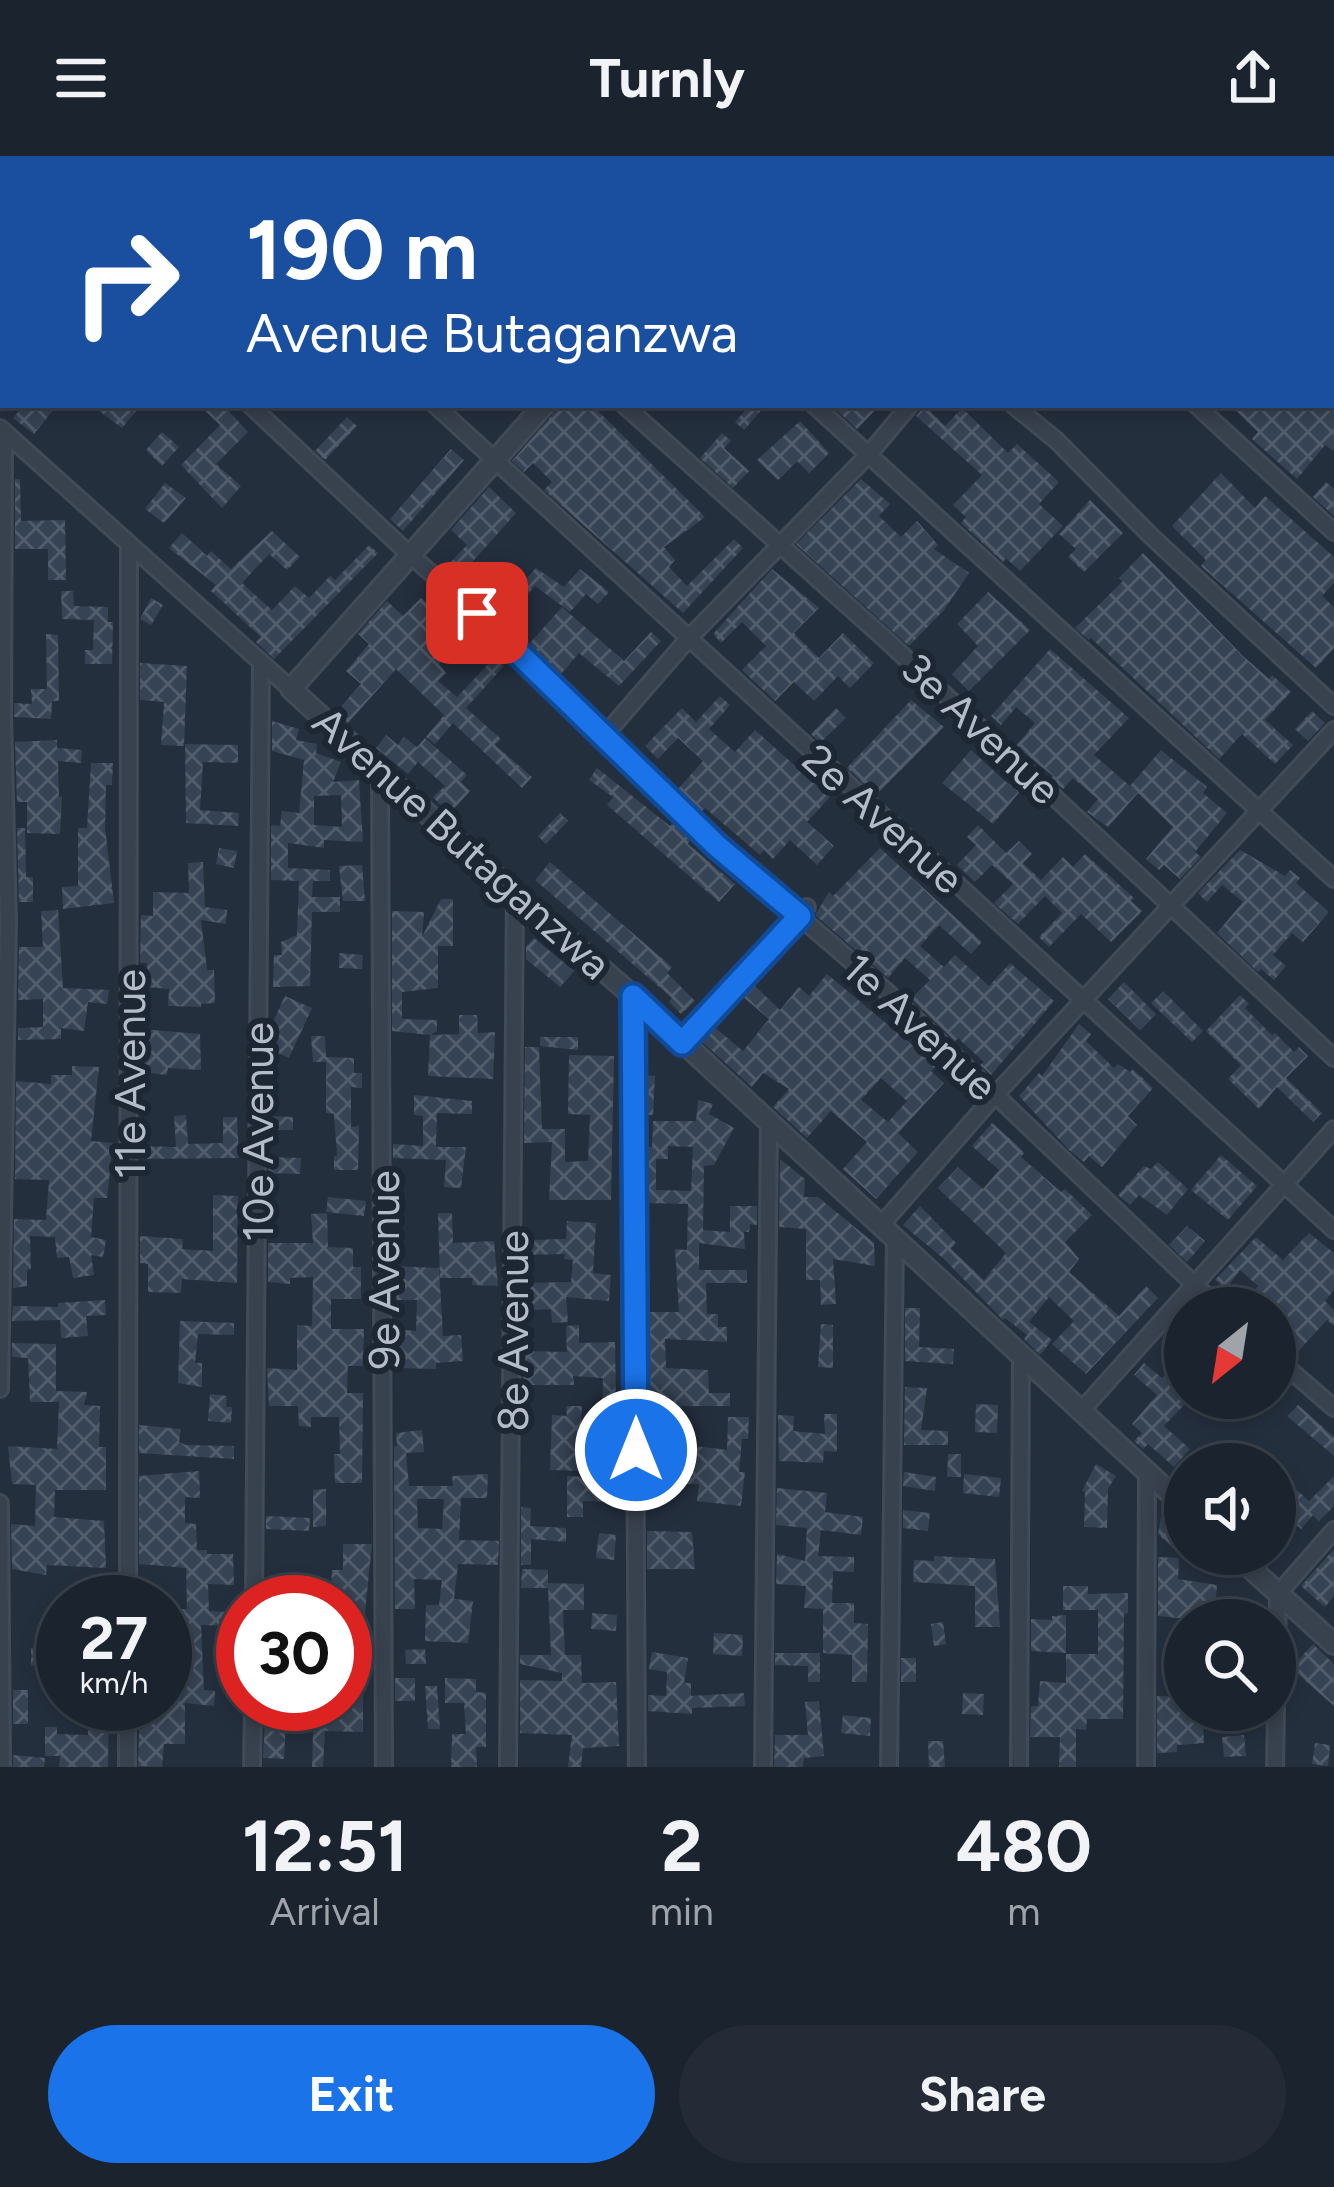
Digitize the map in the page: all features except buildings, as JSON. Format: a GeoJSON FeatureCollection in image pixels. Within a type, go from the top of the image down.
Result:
{"type":"FeatureCollection","features":[{"type":"Feature","properties":{"kind":"street","name":"1e Avenue"},"geometry":{"type":"LineString","coordinates":[[253,408],[511,642],[717,846],[804,911],[1193,1286]]}},
{"type":"Feature","properties":{"kind":"street","name":"2e Avenue"},"geometry":{"type":"LineString","coordinates":[[438,408],[1334,1230]]}},
{"type":"Feature","properties":{"kind":"street"},"geometry":{"type":"LineString","coordinates":[[291,689],[541,408]]}},
{"type":"Feature","properties":{"kind":"street","name":"3e Avenue"},"geometry":{"type":"LineString","coordinates":[[627,408],[1334,1058]]}},
{"type":"Feature","properties":{"kind":"street"},"geometry":{"type":"LineString","coordinates":[[817,408],[1334,879]]}},
{"type":"Feature","properties":{"kind":"street"},"geometry":{"type":"LineString","coordinates":[[604,736],[688,639],[869,454],[907,408]]}},
{"type":"Feature","properties":{"kind":"street"},"geometry":{"type":"LineString","coordinates":[[1017,408],[1334,706]]}},
{"type":"Feature","properties":{"kind":"street"},"geometry":{"type":"LineString","coordinates":[[1199,408],[1334,532]]}},
{"type":"Feature","properties":{"kind":"street"},"geometry":{"type":"LineString","coordinates":[[0,1389],[8,922],[2,429]]}},
{"type":"Feature","properties":{"kind":"street","name":"Avenue Butaganzwa"},"geometry":{"type":"LineString","coordinates":[[2,429],[633,996],[1164,1487]]}},
{"type":"Feature","properties":{"kind":"street","name":"11e Avenue"},"geometry":{"type":"LineString","coordinates":[[128,1575],[129,545]]}},
{"type":"Feature","properties":{"kind":"street","name":"10e Avenue"},"geometry":{"type":"LineString","coordinates":[[254,1575],[262,662]]}},
{"type":"Feature","properties":{"kind":"street"},"geometry":{"type":"LineString","coordinates":[[889,1767],[888,1231],[994,1096],[1334,730]]}},
{"type":"Feature","properties":{"kind":"street","name":"9e Avenue"},"geometry":{"type":"LineString","coordinates":[[380,772],[384,1767]]}},
{"type":"Feature","properties":{"kind":"street","name":"8e Avenue"},"geometry":{"type":"LineString","coordinates":[[508,1767],[515,894]]}},
{"type":"Feature","properties":{"kind":"street"},"geometry":{"type":"LineString","coordinates":[[682,1043],[804,911]]}},
{"type":"Feature","properties":{"kind":"street"},"geometry":{"type":"LineString","coordinates":[[633,996],[638,1767]]}},
{"type":"Feature","properties":{"kind":"street"},"geometry":{"type":"LineString","coordinates":[[763,1767],[769,1121]]}},
{"type":"Feature","properties":{"kind":"street"},"geometry":{"type":"LineString","coordinates":[[1081,1411],[1334,1129]]}},
{"type":"Feature","properties":{"kind":"street"},"geometry":{"type":"LineString","coordinates":[[1019,1767],[1021,1356]]}},
{"type":"Feature","properties":{"kind":"street"},"geometry":{"type":"LineString","coordinates":[[1296,1375],[1334,1408]]}},
{"type":"Feature","properties":{"kind":"street"},"geometry":{"type":"LineString","coordinates":[[1146,1767],[1148,1471]]}},
{"type":"Feature","properties":{"kind":"street"},"geometry":{"type":"LineString","coordinates":[[0,1503],[2,1767]]}},
{"type":"Feature","properties":{"kind":"street"},"geometry":{"type":"LineString","coordinates":[[1275,1767],[1278,1594],[1334,1530]]}},
{"type":"Feature","properties":{"kind":"street"},"geometry":{"type":"LineString","coordinates":[[1258,1575],[1334,1644]]}},
{"type":"Feature","properties":{"kind":"street"},"geometry":{"type":"LineString","coordinates":[[127,1767],[128,1731]]}},
{"type":"Feature","properties":{"kind":"street"},"geometry":{"type":"LineString","coordinates":[[252,1767],[253,1731]]}},
{"type":"Feature","properties":{"kind":"waterway"},"geometry":{"type":"LineString","coordinates":[[711,827],[765,878]]}},
{"type":"Feature","properties":{"kind":"route"},"geometry":{"type":"LineString","coordinates":[[477,613],[717,846],[800,916],[682,1043],[633,996],[636,1450]]}}]}
